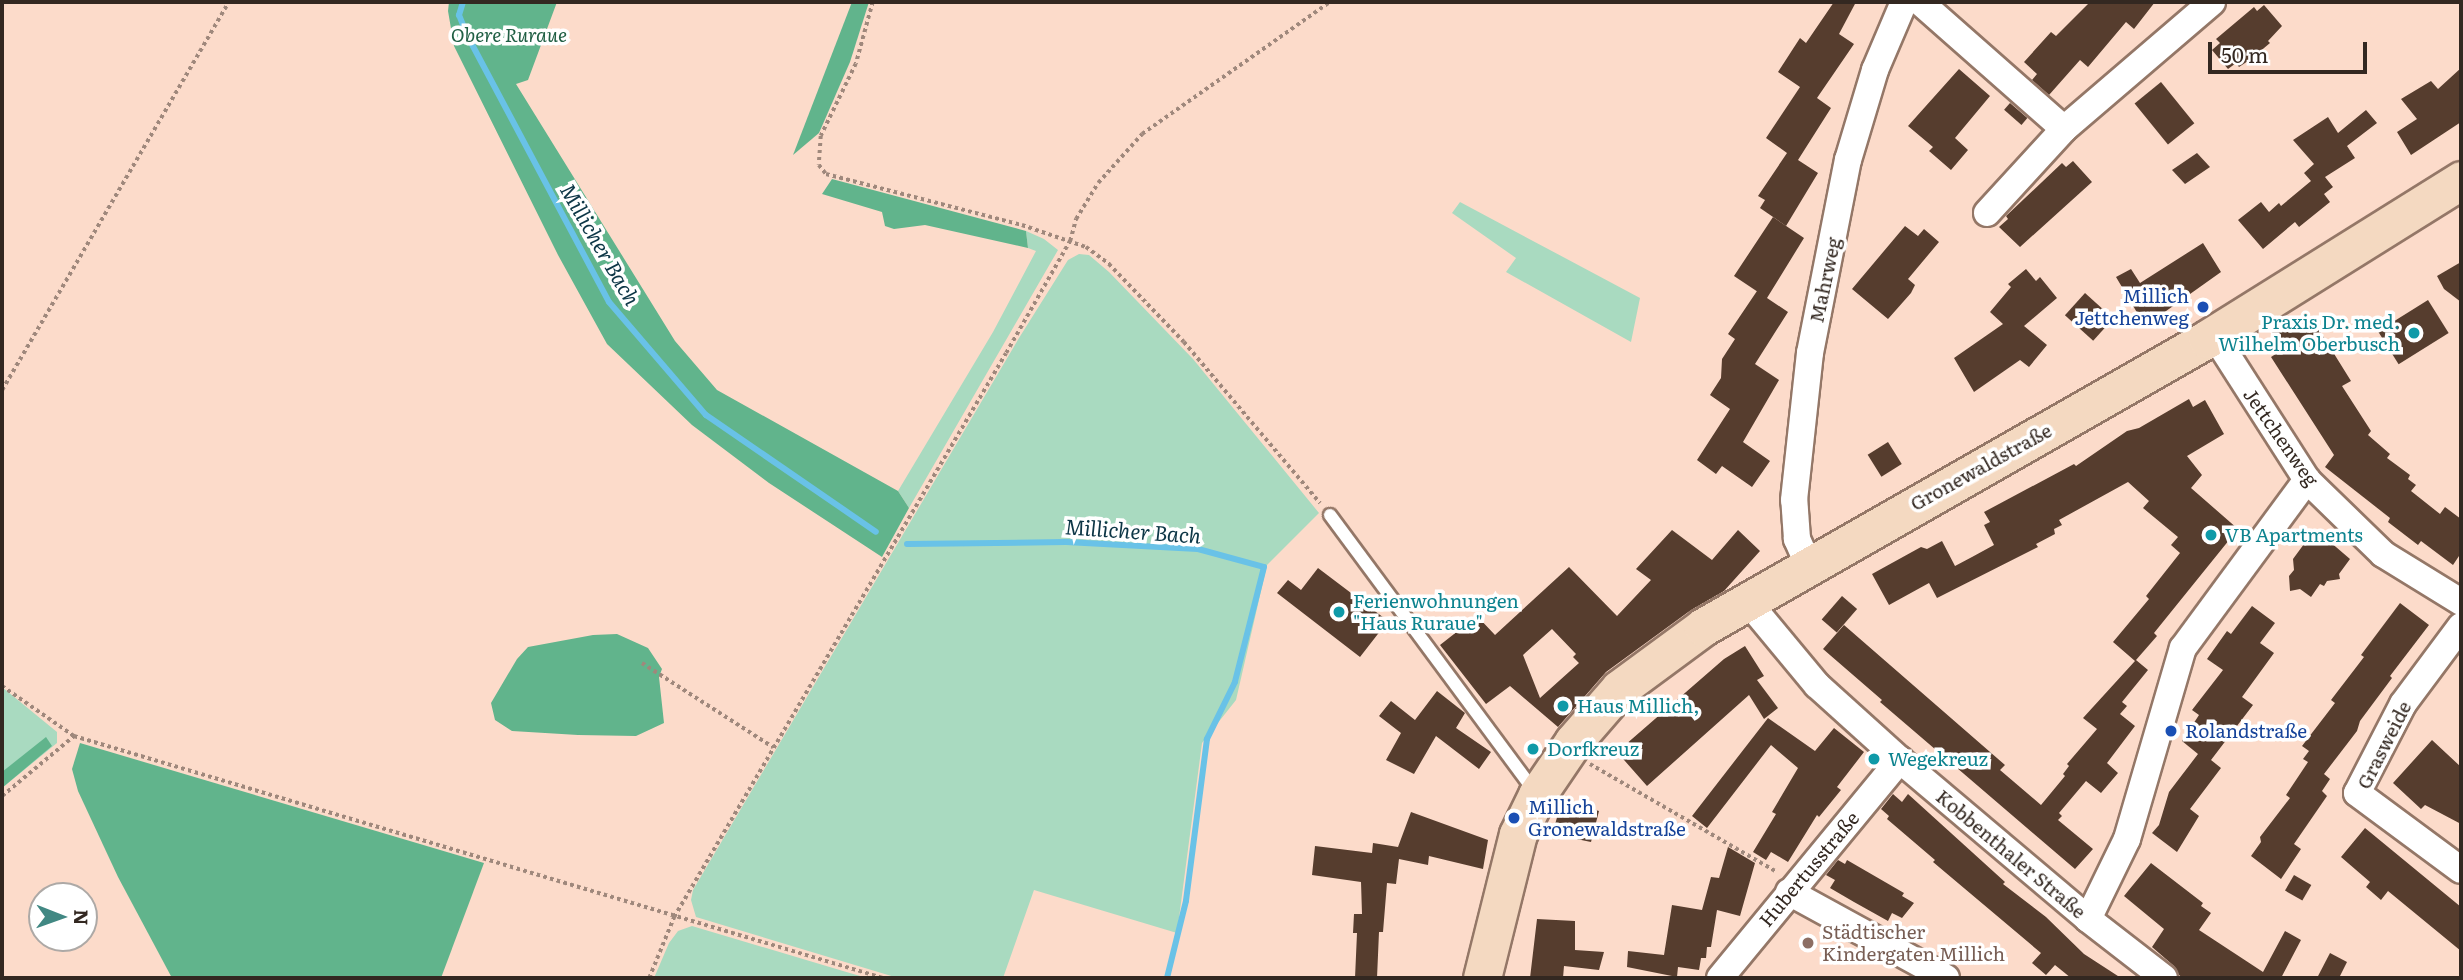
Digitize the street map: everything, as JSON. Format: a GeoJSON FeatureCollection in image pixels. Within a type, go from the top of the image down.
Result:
{"type":"FeatureCollection","features":[{"type":"Feature","properties":{"kind":"main road","name":"Gronewaldstraße"},"geometry":{"type":"LineString","coordinates":[[1482,978],[1518,834],[1537,795],[1567,751],[1619,690],[1703,628],[2214,334],[2461,180]]}},
{"type":"Feature","properties":{"kind":"street","name":"Mahrweg"},"geometry":{"type":"LineString","coordinates":[[1809,566],[1797,539],[1794,500],[1810,353],[1848,160],[1875,70],[1904,2]]}},
{"type":"Feature","properties":{"kind":"street"},"geometry":{"type":"LineString","coordinates":[[1920,2],[2064,129]]}},
{"type":"Feature","properties":{"kind":"street"},"geometry":{"type":"LineString","coordinates":[[1987,213],[2064,129],[2212,2]]}},
{"type":"Feature","properties":{"kind":"street","name":"Jettchenweg"},"geometry":{"type":"LineString","coordinates":[[2214,334],[2307,480],[2383,554],[2461,602]]}},
{"type":"Feature","properties":{"kind":"street"},"geometry":{"type":"LineString","coordinates":[[2088,919],[2127,839],[2183,648],[2307,480]]}},
{"type":"Feature","properties":{"kind":"street","name":"Kobbenthaler Straße"},"geometry":{"type":"LineString","coordinates":[[1748,602],[1818,685],[1900,760],[2153,975]]}},
{"type":"Feature","properties":{"kind":"street","name":"Grasweide"},"geometry":{"type":"LineString","coordinates":[[2461,626],[2403,704],[2357,793],[2461,870]]}},
{"type":"Feature","properties":{"kind":"street","name":"Hubertusstraße"},"geometry":{"type":"LineString","coordinates":[[1720,978],[1900,760]]}},
{"type":"Feature","properties":{"kind":"street"},"geometry":{"type":"LineString","coordinates":[[1793,887],[1946,978]]}},
{"type":"Feature","properties":{"kind":"lane"},"geometry":{"type":"LineString","coordinates":[[1330,515],[1537,795]]}},
{"type":"Feature","properties":{"kind":"path"},"geometry":{"type":"LineString","coordinates":[[2,390],[229,2]]}},
{"type":"Feature","properties":{"kind":"path"},"geometry":{"type":"LineString","coordinates":[[873,2],[856,64],[821,136],[819,165],[826,174],[1086,247],[1109,264],[1184,342],[1330,515]]}},
{"type":"Feature","properties":{"kind":"path"},"geometry":{"type":"LineString","coordinates":[[649,978],[674,917],[1070,241],[1076,219],[1098,183],[1143,134],[1331,2]]}},
{"type":"Feature","properties":{"kind":"path"},"geometry":{"type":"LineString","coordinates":[[642,663],[773,747]]}},
{"type":"Feature","properties":{"kind":"path"},"geometry":{"type":"LineString","coordinates":[[2,686],[74,736],[883,978]]}},
{"type":"Feature","properties":{"kind":"path"},"geometry":{"type":"LineString","coordinates":[[2,796],[74,736]]}},
{"type":"Feature","properties":{"kind":"path"},"geometry":{"type":"LineString","coordinates":[[1567,751],[1793,887]]}},
{"type":"Feature","properties":{"kind":"green space","name":"Obere Ruraue"},"geometry":{"type":"Polygon","coordinates":[[[449,2],[557,2],[528,80],[516,84],[675,341],[717,390],[898,491],[909,508],[882,557],[769,483],[692,425],[607,344],[558,255],[454,46],[449,2]]]}},
{"type":"Feature","properties":{"kind":"green space"},"geometry":{"type":"Polygon","coordinates":[[[852,2],[869,2],[850,62],[819,133],[793,155],[852,2]]]}},
{"type":"Feature","properties":{"kind":"green space"},"geometry":{"type":"Polygon","coordinates":[[[832,179],[1026,231],[1028,248],[925,225],[894,229],[885,226],[882,212],[822,194],[832,179]]]}},
{"type":"Feature","properties":{"kind":"green space"},"geometry":{"type":"Polygon","coordinates":[[[1460,202],[1640,298],[1631,342],[1506,272],[1516,258],[1452,213],[1460,202]]]}},
{"type":"Feature","properties":{"kind":"green space"},"geometry":{"type":"Polygon","coordinates":[[[1026,231],[1044,239],[1058,250],[909,508],[898,491],[993,332],[1036,251],[1028,248],[1026,231]]]}},
{"type":"Feature","properties":{"kind":"green space"},"geometry":{"type":"Polygon","coordinates":[[[1079,254],[1089,255],[1109,272],[1193,359],[1319,513],[1267,565],[1236,700],[1202,743],[1177,933],[1034,890],[1003,978],[898,978],[696,917],[691,900],[693,890],[1019,338],[1068,260],[1079,254]]]}},
{"type":"Feature","properties":{"kind":"green space"},"geometry":{"type":"Polygon","coordinates":[[[617,634],[648,648],[662,669],[659,677],[664,723],[636,736],[578,735],[512,731],[495,720],[491,703],[517,659],[528,647],[593,635],[617,634]]]}},
{"type":"Feature","properties":{"kind":"green space"},"geometry":{"type":"Polygon","coordinates":[[[2,687],[57,732],[57,743],[2,788],[2,687]]]}},
{"type":"Feature","properties":{"kind":"green space"},"geometry":{"type":"Polygon","coordinates":[[[46,737],[52,746],[2,788],[2,772],[46,737]]]}},
{"type":"Feature","properties":{"kind":"green space"},"geometry":{"type":"Polygon","coordinates":[[[80,743],[484,863],[441,978],[172,978],[118,877],[78,791],[72,769],[80,743]]]}},
{"type":"Feature","properties":{"kind":"green space"},"geometry":{"type":"Polygon","coordinates":[[[692,926],[867,978],[654,978],[669,943],[678,931],[692,926]]]}},
{"type":"Feature","properties":{"kind":"building"},"geometry":{"type":"Polygon","coordinates":[[[1834,2],[1856,2],[1839,34],[1854,44],[1817,98],[1831,108],[1798,160],[1818,173],[1786,226],[1760,208],[1765,200],[1758,196],[1787,153],[1766,138],[1800,87],[1778,72],[1800,38],[1806,43],[1834,2]]]}},
{"type":"Feature","properties":{"kind":"building"},"geometry":{"type":"Polygon","coordinates":[[[2090,2],[2155,2],[2134,29],[2126,22],[2088,67],[2080,60],[2049,95],[2032,80],[2037,74],[2024,62],[2051,32],[2056,36],[2090,2]]]}},
{"type":"Feature","properties":{"kind":"building"},"geometry":{"type":"Polygon","coordinates":[[[2264,5],[2282,26],[2268,41],[2270,43],[2251,59],[2239,67],[2236,63],[2228,69],[2212,50],[2220,43],[2216,39],[2254,7],[2257,11],[2264,5]]]}},
{"type":"Feature","properties":{"kind":"building"},"geometry":{"type":"Polygon","coordinates":[[[2461,68],[2461,122],[2411,155],[2397,132],[2417,119],[2401,99],[2431,81],[2438,89],[2461,68]]]}},
{"type":"Feature","properties":{"kind":"building"},"geometry":{"type":"Polygon","coordinates":[[[1959,69],[1990,96],[1955,138],[1968,150],[1951,170],[1929,151],[1933,147],[1908,126],[1959,69]]]}},
{"type":"Feature","properties":{"kind":"building"},"geometry":{"type":"Polygon","coordinates":[[[2161,82],[2194,123],[2168,145],[2135,103],[2161,82]]]}},
{"type":"Feature","properties":{"kind":"building"},"geometry":{"type":"Polygon","coordinates":[[[2010,103],[2027,118],[2021,125],[2004,110],[2010,103]]]}},
{"type":"Feature","properties":{"kind":"building"},"geometry":{"type":"Polygon","coordinates":[[[2366,110],[2377,123],[2347,146],[2355,158],[2325,177],[2333,187],[2324,194],[2330,202],[2299,227],[2295,222],[2263,249],[2238,220],[2261,202],[2269,212],[2279,203],[2281,206],[2311,181],[2304,173],[2314,164],[2293,140],[2328,117],[2338,133],[2366,110]]]}},
{"type":"Feature","properties":{"kind":"building"},"geometry":{"type":"Polygon","coordinates":[[[2197,153],[2210,167],[2185,184],[2172,170],[2197,153]]]}},
{"type":"Feature","properties":{"kind":"building"},"geometry":{"type":"Polygon","coordinates":[[[2073,161],[2092,182],[2020,247],[1999,227],[2008,219],[2006,216],[2062,163],[2066,167],[2073,161]]]}},
{"type":"Feature","properties":{"kind":"building"},"geometry":{"type":"Polygon","coordinates":[[[1773,217],[1804,238],[1767,298],[1788,312],[1755,364],[1779,380],[1743,442],[1770,461],[1752,487],[1722,466],[1716,474],[1697,460],[1730,409],[1710,395],[1721,378],[1722,359],[1735,339],[1728,334],[1757,291],[1734,276],[1773,217]]]}},
{"type":"Feature","properties":{"kind":"building"},"geometry":{"type":"Polygon","coordinates":[[[1905,226],[1918,236],[1924,229],[1939,242],[1908,279],[1915,285],[1911,293],[1888,319],[1852,289],[1905,226]]]}},
{"type":"Feature","properties":{"kind":"building"},"geometry":{"type":"Polygon","coordinates":[[[2203,243],[2221,272],[2145,326],[2116,277],[2131,269],[2140,283],[2203,243]]]}},
{"type":"Feature","properties":{"kind":"building"},"geometry":{"type":"Polygon","coordinates":[[[2461,262],[2461,302],[2444,289],[2437,276],[2461,262]]]}},
{"type":"Feature","properties":{"kind":"building"},"geometry":{"type":"Polygon","coordinates":[[[2026,269],[2036,281],[2040,277],[2057,298],[2024,326],[2047,345],[2029,367],[2020,360],[1974,392],[1954,358],[2003,324],[1990,312],[2011,287],[2008,284],[2026,269]]]}},
{"type":"Feature","properties":{"kind":"building"},"geometry":{"type":"Polygon","coordinates":[[[2085,293],[2113,318],[2093,341],[2065,315],[2085,293]]]}},
{"type":"Feature","properties":{"kind":"building","name":"Praxis Dr. med. Wilhelm Oberbusch"},"geometry":{"type":"Polygon","coordinates":[[[2428,300],[2449,333],[2399,364],[2378,331],[2428,300]]]}},
{"type":"Feature","properties":{"kind":"building"},"geometry":{"type":"Polygon","coordinates":[[[2298,316],[2309,333],[2318,328],[2351,381],[2342,386],[2371,431],[2368,435],[2390,454],[2387,458],[2410,475],[2408,479],[2416,485],[2411,491],[2440,514],[2445,507],[2461,519],[2461,553],[2453,565],[2421,541],[2418,545],[2388,522],[2390,518],[2325,467],[2334,455],[2271,357],[2282,350],[2272,332],[2298,316]]]}},
{"type":"Feature","properties":{"kind":"building"},"geometry":{"type":"Polygon","coordinates":[[[2189,399],[2193,407],[2205,400],[2224,434],[2187,456],[2202,475],[2191,488],[2238,529],[2154,633],[2157,636],[2136,660],[2148,670],[2122,702],[2127,706],[2120,714],[2135,726],[2107,763],[2118,773],[2101,793],[2086,781],[2059,813],[2062,816],[2058,820],[2093,849],[2075,869],[1880,702],[1882,700],[1823,649],[1844,625],[2005,765],[2000,770],[2041,805],[2065,776],[2063,774],[2069,766],[2067,764],[2097,729],[2083,718],[2135,661],[2113,642],[2149,599],[2146,596],[2180,553],[2171,545],[2178,537],[2143,508],[2149,501],[2128,482],[2059,520],[2062,525],[2054,529],[2055,534],[2036,544],[2038,547],[1937,598],[1929,583],[1889,605],[1872,574],[1921,547],[1927,549],[1942,541],[1955,566],[1994,545],[1984,525],[1990,522],[1984,512],[2074,464],[2076,466],[2127,431],[2139,428],[2189,399]]]}},
{"type":"Feature","properties":{"kind":"building"},"geometry":{"type":"Polygon","coordinates":[[[1888,442],[1902,464],[1881,477],[1868,455],[1888,442]]]}},
{"type":"Feature","properties":{"kind":"building"},"geometry":{"type":"Polygon","coordinates":[[[2315,529],[2350,559],[2339,574],[2340,579],[2327,581],[2324,586],[2320,584],[2311,597],[2300,589],[2290,591],[2289,576],[2294,570],[2293,559],[2315,529]]]}},
{"type":"Feature","properties":{"kind":"building"},"geometry":{"type":"Polygon","coordinates":[[[1672,530],[1712,560],[1738,530],[1760,551],[1724,591],[1691,610],[1606,672],[1558,727],[1510,686],[1486,704],[1440,645],[1477,616],[1495,635],[1569,567],[1617,616],[1651,580],[1636,569],[1672,530]],[[1552,629],[1523,655],[1540,698],[1579,663],[1573,657],[1576,654],[1552,629]]]}},
{"type":"Feature","properties":{"kind":"building","name":"Ferienwohnungen \"Haus Ruraue\""},"geometry":{"type":"Polygon","coordinates":[[[1318,568],[1388,621],[1360,657],[1277,593],[1288,580],[1301,590],[1318,568]]]}},
{"type":"Feature","properties":{"kind":"building"},"geometry":{"type":"Polygon","coordinates":[[[1842,596],[1857,609],[1837,633],[1822,619],[1842,596]]]}},
{"type":"Feature","properties":{"kind":"building"},"geometry":{"type":"Polygon","coordinates":[[[2400,603],[2429,625],[2390,676],[2392,678],[2360,721],[2357,731],[2324,774],[2330,779],[2322,791],[2327,796],[2294,844],[2301,849],[2281,879],[2251,856],[2261,842],[2260,837],[2290,798],[2286,795],[2308,762],[2303,759],[2309,751],[2302,746],[2335,703],[2331,700],[2400,603]]]}},
{"type":"Feature","properties":{"kind":"building"},"geometry":{"type":"Polygon","coordinates":[[[2252,606],[2275,623],[2260,643],[2274,653],[2242,697],[2253,705],[2211,760],[2221,768],[2190,809],[2199,816],[2177,852],[2152,833],[2159,825],[2169,792],[2198,754],[2182,741],[2199,715],[2192,710],[2223,670],[2207,659],[2227,631],[2231,634],[2252,606]]]}},
{"type":"Feature","properties":{"kind":"building"},"geometry":{"type":"Polygon","coordinates":[[[1745,646],[1764,676],[1757,680],[1778,708],[1764,719],[1749,695],[1647,786],[1617,752],[1724,659],[1745,646]]]}},
{"type":"Feature","properties":{"kind":"building"},"geometry":{"type":"Polygon","coordinates":[[[1437,691],[1465,713],[1456,728],[1491,752],[1479,769],[1436,736],[1414,774],[1386,760],[1401,733],[1379,716],[1391,701],[1415,720],[1437,691]]]}},
{"type":"Feature","properties":{"kind":"building"},"geometry":{"type":"Polygon","coordinates":[[[1768,718],[1815,751],[1834,728],[1864,752],[1837,787],[1841,790],[1819,817],[1817,815],[1788,862],[1771,852],[1766,860],[1753,852],[1776,814],[1772,812],[1798,768],[1771,745],[1707,828],[1692,816],[1768,718]]]}},
{"type":"Feature","properties":{"kind":"building"},"geometry":{"type":"Polygon","coordinates":[[[2432,740],[2461,767],[2461,824],[2425,805],[2421,809],[2393,783],[2432,740]]]}},
{"type":"Feature","properties":{"kind":"building"},"geometry":{"type":"Polygon","coordinates":[[[1893,794],[1902,802],[1908,794],[2005,882],[2003,884],[2046,917],[2084,954],[2121,978],[2071,978],[2055,965],[2046,975],[2032,963],[2041,953],[1933,862],[1935,860],[1887,819],[1889,816],[1881,809],[1893,794]]]}},
{"type":"Feature","properties":{"kind":"building"},"geometry":{"type":"Polygon","coordinates":[[[1562,800],[1599,811],[1591,842],[1557,835],[1559,829],[1554,828],[1562,800]]]}},
{"type":"Feature","properties":{"kind":"building"},"geometry":{"type":"Polygon","coordinates":[[[1411,812],[1488,840],[1483,869],[1429,856],[1428,865],[1399,859],[1396,884],[1387,883],[1383,932],[1379,932],[1377,978],[1355,978],[1357,933],[1353,933],[1354,914],[1362,914],[1361,882],[1312,875],[1315,846],[1372,853],[1373,843],[1398,847],[1411,812]]]}},
{"type":"Feature","properties":{"kind":"building"},"geometry":{"type":"Polygon","coordinates":[[[2365,828],[2461,907],[2461,951],[2388,891],[2381,900],[2366,887],[2370,882],[2341,857],[2365,828]]]}},
{"type":"Feature","properties":{"kind":"building"},"geometry":{"type":"Polygon","coordinates":[[[1728,847],[1755,863],[1740,916],[1717,910],[1711,947],[1707,947],[1706,958],[1701,958],[1699,970],[1678,967],[1677,977],[1627,967],[1628,951],[1664,955],[1672,905],[1702,910],[1711,877],[1719,878],[1728,847]]]}},
{"type":"Feature","properties":{"kind":"building"},"geometry":{"type":"Polygon","coordinates":[[[1838,860],[1845,864],[1847,860],[1904,893],[1902,896],[1914,903],[1902,918],[1892,913],[1888,921],[1854,902],[1830,888],[1835,880],[1826,875],[1838,860]]]}},
{"type":"Feature","properties":{"kind":"building"},"geometry":{"type":"Polygon","coordinates":[[[2151,863],[2203,903],[2201,906],[2211,913],[2199,930],[2263,972],[2285,931],[2301,940],[2281,978],[2183,978],[2179,975],[2174,966],[2152,947],[2164,929],[2124,896],[2151,863]]]}},
{"type":"Feature","properties":{"kind":"building"},"geometry":{"type":"Polygon","coordinates":[[[2294,875],[2311,885],[2302,901],[2285,891],[2294,875]]]}},
{"type":"Feature","properties":{"kind":"building"},"geometry":{"type":"Polygon","coordinates":[[[1537,919],[1575,921],[1575,950],[1604,952],[1599,970],[1564,966],[1563,978],[1530,978],[1537,919]]]}},
{"type":"Feature","properties":{"kind":"building"},"geometry":{"type":"Polygon","coordinates":[[[2330,953],[2347,962],[2339,978],[2317,978],[2330,953]]]}},
{"type":"Feature","properties":{"kind":"waterway","name":"Millicher Bach"},"geometry":{"type":"LineString","coordinates":[[463,2],[459,15],[467,35],[609,302],[706,415],[876,532]]}},
{"type":"Feature","properties":{"kind":"waterway","name":"Millicher Bach"},"geometry":{"type":"LineString","coordinates":[[907,544],[1066,542],[1198,549],[1264,567],[1235,682],[1207,739],[1186,901],[1167,978]]}},
{"type":"Feature","properties":{"kind":"place","name":"Millich Jettchenweg"},"geometry":{"type":"Point","coordinates":[2203,307]}},
{"type":"Feature","properties":{"kind":"place","name":"Praxis Dr. med. Wilhelm Oberbusch"},"geometry":{"type":"Point","coordinates":[2414,333]}},
{"type":"Feature","properties":{"kind":"place","name":"VB Apartments"},"geometry":{"type":"Point","coordinates":[2211,535]}},
{"type":"Feature","properties":{"kind":"place","name":"Ferienwohnungen \"Haus Ruraue\""},"geometry":{"type":"Point","coordinates":[1339,612]}},
{"type":"Feature","properties":{"kind":"place","name":"Haus Millich,"},"geometry":{"type":"Point","coordinates":[1563,706]}},
{"type":"Feature","properties":{"kind":"place","name":"Rolandstraße"},"geometry":{"type":"Point","coordinates":[2171,731]}},
{"type":"Feature","properties":{"kind":"place","name":"Dorfkreuz"},"geometry":{"type":"Point","coordinates":[1533,749]}},
{"type":"Feature","properties":{"kind":"place","name":"Wegekreuz"},"geometry":{"type":"Point","coordinates":[1874,759]}},
{"type":"Feature","properties":{"kind":"place","name":"Millich Gronewaldstraße"},"geometry":{"type":"Point","coordinates":[1514,818]}},
{"type":"Feature","properties":{"kind":"place","name":"Städtischer Kindergaten Millich"},"geometry":{"type":"Point","coordinates":[1808,943]}}]}
